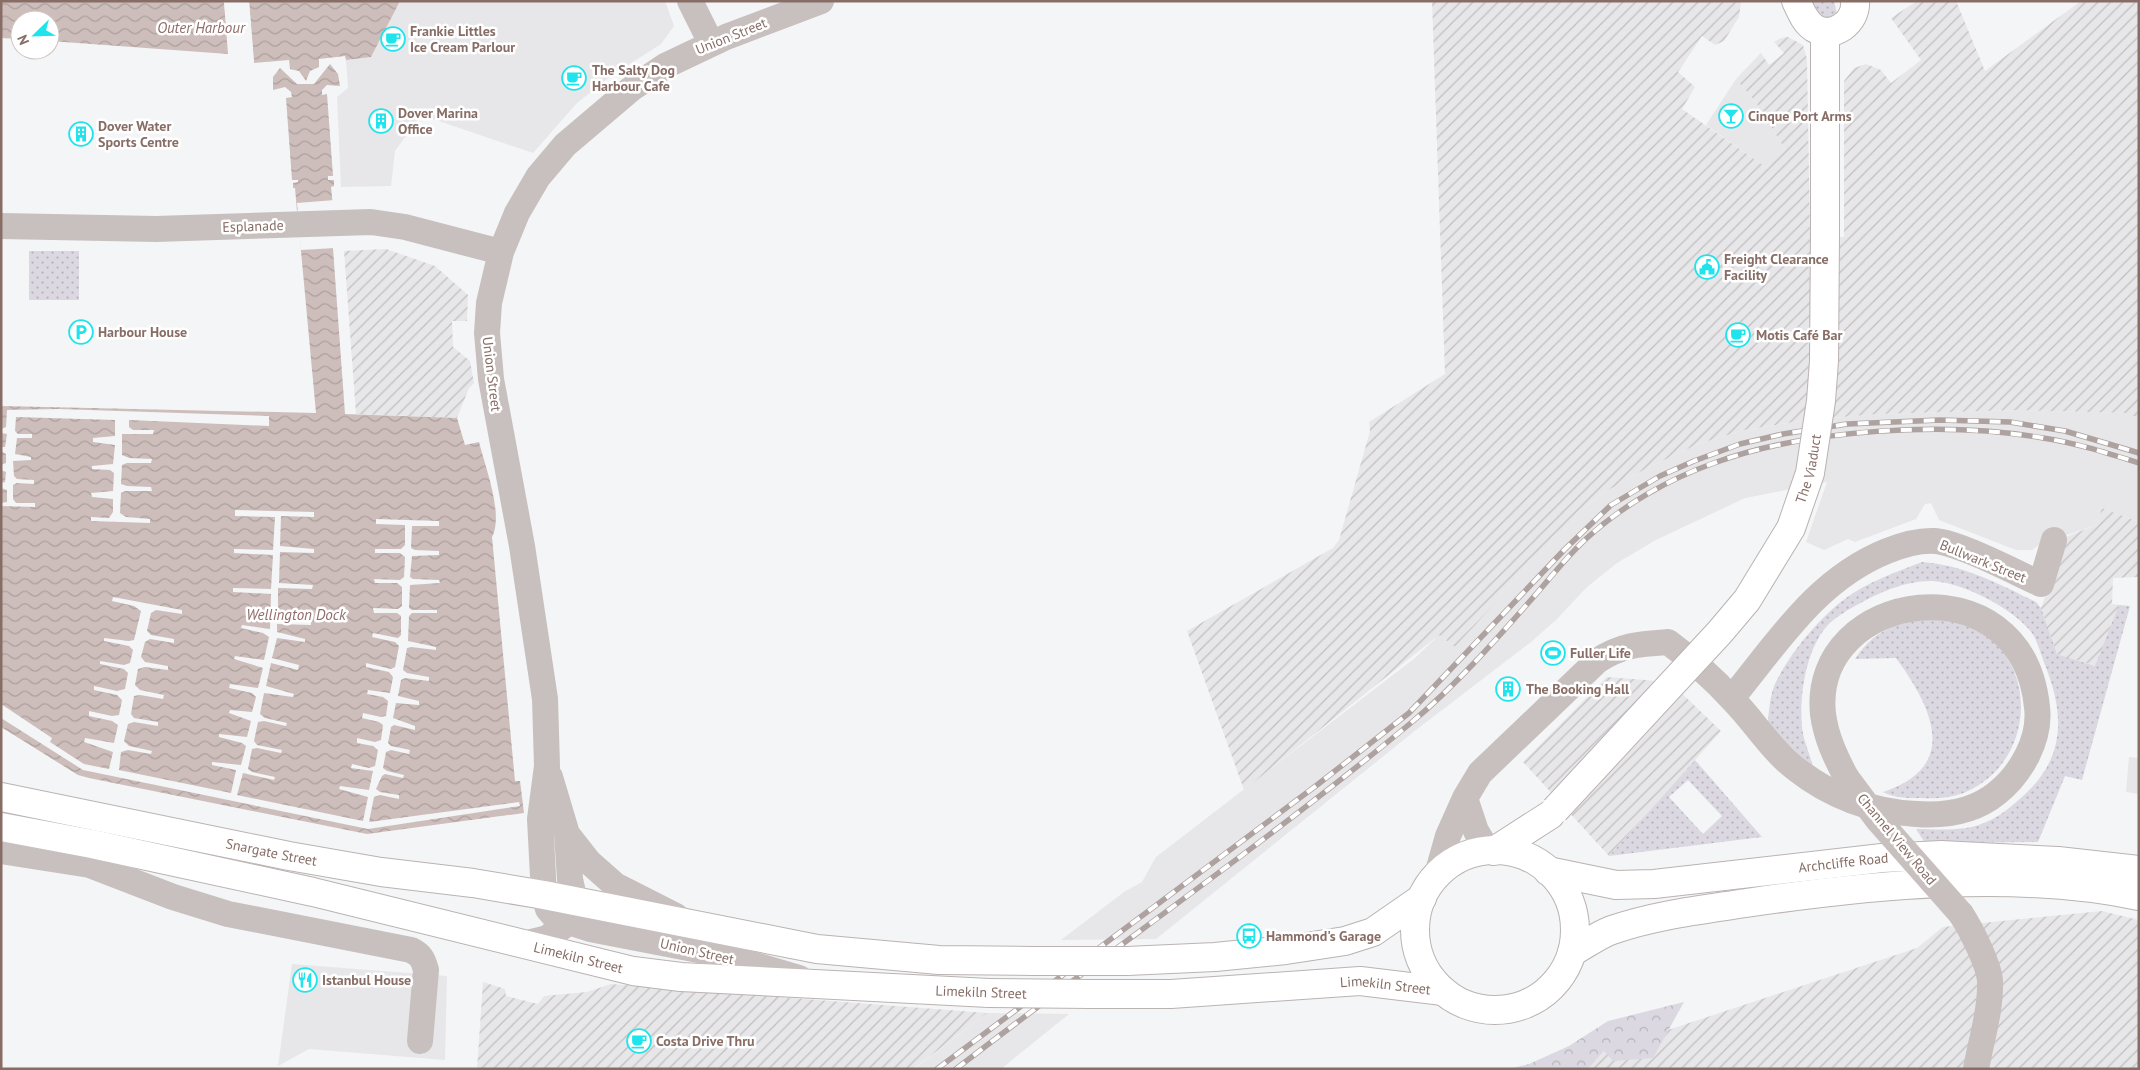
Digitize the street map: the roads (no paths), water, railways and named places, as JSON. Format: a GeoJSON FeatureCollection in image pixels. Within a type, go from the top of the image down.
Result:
{"type":"FeatureCollection","features":[{"type":"Feature","properties":{"kind":"highway"},"geometry":{"type":"LineString","coordinates":[[1796,1],[1803,17],[1814,28],[1826,32],[1845,26],[1853,18],[1854,1]]}},
{"type":"Feature","properties":{"kind":"highway","name":"The Viaduct"},"geometry":{"type":"LineString","coordinates":[[1491,851],[1553,813],[1720,632],[1747,600],[1791,528],[1810,473],[1822,401],[1826,236],[1826,32]]}},
{"type":"Feature","properties":{"kind":"highway","name":"Snargate Street"},"geometry":{"type":"LineString","coordinates":[[1,797],[316,861],[544,895],[572,912]]}},
{"type":"Feature","properties":{"kind":"highway","name":"The Viaduct"},"geometry":{"type":"LineString","coordinates":[[1543,867],[1537,848],[1553,813]]}},
{"type":"Feature","properties":{"kind":"highway"},"geometry":{"type":"LineString","coordinates":[[1,827],[91,854],[384,909],[523,944]]}},
{"type":"Feature","properties":{"kind":"highway"},"geometry":{"type":"LineString","coordinates":[[1491,851],[1507,851],[1543,867],[1560,884],[1574,917],[1575,935],[1572,952],[1561,975],[1544,994],[1530,1003],[1514,1008],[1480,1009],[1464,1004],[1442,991],[1425,968],[1416,941],[1415,926],[1422,898],[1437,875],[1452,863],[1469,855],[1491,851]]}},
{"type":"Feature","properties":{"kind":"highway","name":"Archcliffe Road"},"geometry":{"type":"LineString","coordinates":[[1543,867],[1616,885],[1654,884],[1882,858],[1940,855],[2058,861],[2139,870]]}},
{"type":"Feature","properties":{"kind":"highway","name":"Archcliffe Road"},"geometry":{"type":"LineString","coordinates":[[1572,952],[1610,930],[1655,917],[1795,896],[1906,886],[1968,883],[2049,886],[2139,896]]}},
{"type":"Feature","properties":{"kind":"highway"},"geometry":{"type":"LineString","coordinates":[[572,912],[695,927],[818,949],[869,955],[939,960],[1033,962],[1128,961],[1215,957],[1286,950],[1345,941],[1373,932],[1422,898]]}},
{"type":"Feature","properties":{"kind":"highway","name":"Limekiln Street"},"geometry":{"type":"LineString","coordinates":[[523,944],[633,971],[681,977],[824,985],[989,993],[1171,994],[1360,981],[1442,991]]}},
{"type":"Feature","properties":{"kind":"street"},"geometry":{"type":"LineString","coordinates":[[690,1],[711,43]]}},
{"type":"Feature","properties":{"kind":"street","name":"Union Street"},"geometry":{"type":"LineString","coordinates":[[544,895],[540,819],[547,766],[545,699],[537,638],[488,355],[489,303],[501,252],[527,194],[553,158],[565,145],[630,89],[665,66],[711,43],[821,1]]}},
{"type":"Feature","properties":{"kind":"street","name":"Esplanade"},"geometry":{"type":"LineString","coordinates":[[1,226],[156,229],[371,222],[405,227],[501,252]]}},
{"type":"Feature","properties":{"kind":"street","name":"Bullwark Street"},"geometry":{"type":"LineString","coordinates":[[1732,698],[1799,614],[1822,590],[1851,568],[1875,556],[1918,542],[1937,541],[1964,550],[2041,584],[2054,540]]}},
{"type":"Feature","properties":{"kind":"street","name":"Channel View Road"},"geometry":{"type":"LineString","coordinates":[[1437,875],[1448,836],[1465,798],[1480,773],[1597,661],[1614,650],[1627,646],[1668,642],[1684,654],[1732,698],[1796,769],[1842,798],[1875,808],[1904,813],[1953,813],[1976,806],[1995,795],[2009,782],[2021,766],[2037,728],[2038,708],[2033,686],[2021,654],[2010,640],[1996,629],[1981,618],[1963,611],[1922,606],[1902,610],[1880,618],[1859,631],[1841,649],[1827,676],[1823,692],[1823,713],[1827,736],[1846,777],[1878,820],[1961,914],[1977,943],[1990,980],[1987,1014],[1976,1069]]}},
{"type":"Feature","properties":{"kind":"street","name":"Union Street"},"geometry":{"type":"LineString","coordinates":[[547,766],[567,834],[572,912],[590,929],[714,953],[824,985]]}},
{"type":"Feature","properties":{"kind":"street"},"geometry":{"type":"LineString","coordinates":[[1465,798],[1476,831],[1491,851]]}},
{"type":"Feature","properties":{"kind":"street","name":"Union Street"},"geometry":{"type":"LineString","coordinates":[[567,834],[589,862],[614,885],[695,927]]}},
{"type":"Feature","properties":{"kind":"street"},"geometry":{"type":"LineString","coordinates":[[1,851],[91,854],[173,897],[228,914],[411,950],[419,954],[424,960],[426,970],[420,1041]]}},
{"type":"Feature","properties":{"kind":"street"},"geometry":{"type":"LineString","coordinates":[[351,939],[361,924],[384,909]]}},
{"type":"Feature","properties":{"kind":"street"},"geometry":{"type":"LineString","coordinates":[[523,944],[548,938],[572,912]]}},
{"type":"Feature","properties":{"kind":"water","name":"Outer Harbour"},"geometry":{"type":"Polygon","coordinates":[[[1,1],[224,1],[228,54],[60,42],[60,10],[10,10],[10,38],[1,38],[1,1]]]}},
{"type":"Feature","properties":{"kind":"water","name":"Outer Harbour"},"geometry":{"type":"Polygon","coordinates":[[[249,1],[400,1],[371,57],[346,60],[345,56],[319,59],[319,67],[310,71],[306,81],[299,71],[290,69],[289,60],[254,63],[249,1]]]}},
{"type":"Feature","properties":{"kind":"water","name":"Wellington Dock"},"geometry":{"type":"Polygon","coordinates":[[[330,64],[338,74],[340,86],[327,85],[322,90],[322,95],[327,94],[333,176],[328,176],[328,180],[334,180],[334,186],[331,187],[333,207],[330,207],[345,414],[457,418],[465,445],[479,442],[495,504],[495,528],[492,537],[515,781],[520,781],[524,813],[367,834],[78,775],[1,727],[1,406],[316,413],[301,251],[300,211],[297,211],[295,188],[293,188],[293,183],[298,182],[298,180],[292,180],[286,98],[292,97],[291,92],[285,87],[273,90],[273,77],[280,68],[297,84],[314,84],[330,64]]]}},
{"type":"Feature","properties":{"kind":"railway"},"geometry":{"type":"LineString","coordinates":[[937,1069],[1317,785],[1409,713],[1564,550],[1611,505],[1660,476],[1740,444],[1783,434],[1847,424],[1940,420],[2010,422],[2065,431],[2139,453]]}},
{"type":"Feature","properties":{"kind":"railway"},"geometry":{"type":"LineString","coordinates":[[956,1069],[1243,855],[1412,722],[1473,664],[1579,545],[1631,504],[1664,485],[1697,469],[1751,451],[1791,442],[1877,431],[1921,429],[2005,433],[2067,443],[2139,463]]}},
{"type":"Feature","properties":{"kind":"place","name":"Frankie Littles Ice Cream Parlour"},"geometry":{"type":"Point","coordinates":[393,39]}},
{"type":"Feature","properties":{"kind":"place","name":"The Salty Dog Harbour Cafe"},"geometry":{"type":"Point","coordinates":[574,78]}},
{"type":"Feature","properties":{"kind":"place","name":"Cinque Port Arms"},"geometry":{"type":"Point","coordinates":[1731,116]}},
{"type":"Feature","properties":{"kind":"place","name":"Dover Marina Office"},"geometry":{"type":"Point","coordinates":[381,121]}},
{"type":"Feature","properties":{"kind":"place","name":"Dover Water Sports Centre"},"geometry":{"type":"Point","coordinates":[81,134]}},
{"type":"Feature","properties":{"kind":"place","name":"Freight Clearance Facility"},"geometry":{"type":"Point","coordinates":[1707,267]}},
{"type":"Feature","properties":{"kind":"place","name":"Harbour House"},"geometry":{"type":"Point","coordinates":[81,332]}},
{"type":"Feature","properties":{"kind":"place","name":"Motis Café Bar"},"geometry":{"type":"Point","coordinates":[1738,335]}},
{"type":"Feature","properties":{"kind":"place","name":"Fuller Life"},"geometry":{"type":"Point","coordinates":[1553,653]}},
{"type":"Feature","properties":{"kind":"place","name":"The Booking Hall"},"geometry":{"type":"Point","coordinates":[1508,689]}},
{"type":"Feature","properties":{"kind":"place","name":"Hammond's Garage"},"geometry":{"type":"Point","coordinates":[1249,936]}},
{"type":"Feature","properties":{"kind":"place","name":"Istanbul House"},"geometry":{"type":"Point","coordinates":[305,980]}},
{"type":"Feature","properties":{"kind":"place","name":"Costa Drive Thru"},"geometry":{"type":"Point","coordinates":[639,1041]}}]}
